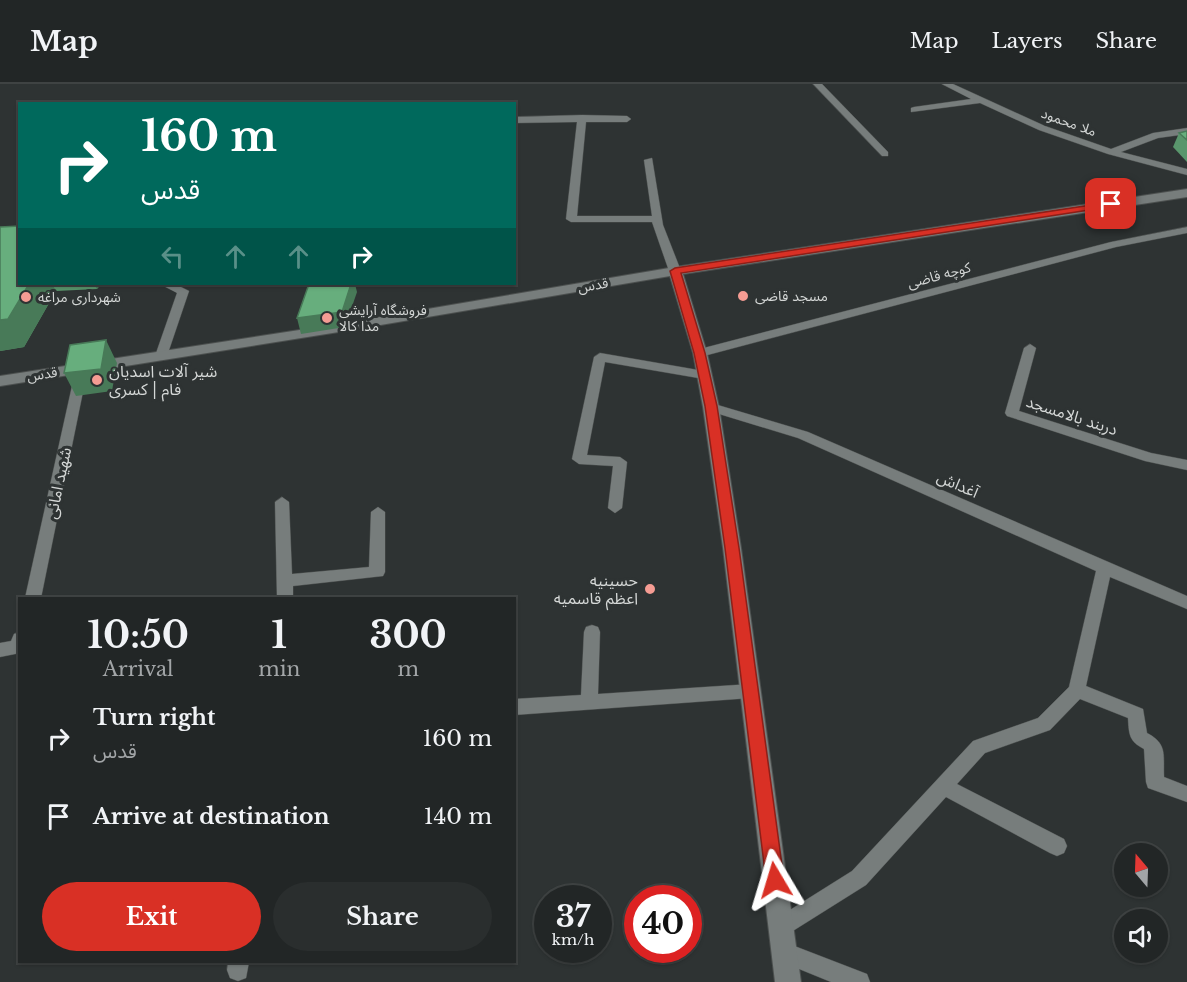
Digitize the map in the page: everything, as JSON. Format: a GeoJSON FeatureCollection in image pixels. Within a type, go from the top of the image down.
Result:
{"type":"FeatureCollection","features":[{"type":"Feature","properties":{"kind":"street","name":"قدس"},"geometry":{"type":"LineString","coordinates":[[0,381],[675,271],[1185,195]]}},
{"type":"Feature","properties":{"kind":"street"},"geometry":{"type":"LineString","coordinates":[[675,271],[700,353],[711,406],[751,691],[788,982]]}},
{"type":"Feature","properties":{"kind":"lane"},"geometry":{"type":"LineString","coordinates":[[817,84],[885,154]]}},
{"type":"Feature","properties":{"kind":"lane"},"geometry":{"type":"LineString","coordinates":[[948,85],[967,84]]}},
{"type":"Feature","properties":{"kind":"lane","name":"ملا محمود"},"geometry":{"type":"LineString","coordinates":[[948,85],[1042,128],[1110,152],[1187,172]]}},
{"type":"Feature","properties":{"kind":"lane"},"geometry":{"type":"LineString","coordinates":[[914,110],[981,100]]}},
{"type":"Feature","properties":{"kind":"lane"},"geometry":{"type":"LineString","coordinates":[[582,118],[571,219],[657,219]]}},
{"type":"Feature","properties":{"kind":"lane"},"geometry":{"type":"LineString","coordinates":[[516,120],[627,119]]}},
{"type":"Feature","properties":{"kind":"lane"},"geometry":{"type":"LineString","coordinates":[[1110,152],[1156,135],[1187,131]]}},
{"type":"Feature","properties":{"kind":"lane"},"geometry":{"type":"LineString","coordinates":[[649,160],[657,219],[675,271]]}},
{"type":"Feature","properties":{"kind":"lane","name":"کوچه قاضی"},"geometry":{"type":"LineString","coordinates":[[700,353],[1115,244],[1187,230]]}},
{"type":"Feature","properties":{"kind":"lane"},"geometry":{"type":"LineString","coordinates":[[161,356],[183,291],[168,285]]}},
{"type":"Feature","properties":{"kind":"lane","name":"دربند بالامسجد"},"geometry":{"type":"LineString","coordinates":[[1030,348],[1012,413],[1150,458],[1187,465]]}},
{"type":"Feature","properties":{"kind":"lane"},"geometry":{"type":"LineString","coordinates":[[615,508],[620,462],[579,459],[600,357],[704,375]]}},
{"type":"Feature","properties":{"kind":"lane","name":"شهید امانی"},"geometry":{"type":"LineString","coordinates":[[33,597],[82,368]]}},
{"type":"Feature","properties":{"kind":"lane","name":"آغداش"},"geometry":{"type":"LineString","coordinates":[[711,406],[803,435],[1187,603]]}},
{"type":"Feature","properties":{"kind":"lane"},"geometry":{"type":"LineString","coordinates":[[282,502],[285,597]]}},
{"type":"Feature","properties":{"kind":"lane"},"geometry":{"type":"LineString","coordinates":[[285,580],[377,572],[378,512]]}},
{"type":"Feature","properties":{"kind":"lane"},"geometry":{"type":"LineString","coordinates":[[781,927],[859,878],[979,747],[1044,724],[1077,690],[1104,568]]}},
{"type":"Feature","properties":{"kind":"lane"},"geometry":{"type":"LineString","coordinates":[[590,702],[592,632]]}},
{"type":"Feature","properties":{"kind":"lane"},"geometry":{"type":"LineString","coordinates":[[1077,690],[1137,714],[1138,737],[1154,745],[1155,782],[1185,794]]}},
{"type":"Feature","properties":{"kind":"lane"},"geometry":{"type":"LineString","coordinates":[[516,707],[751,691]]}},
{"type":"Feature","properties":{"kind":"lane"},"geometry":{"type":"LineString","coordinates":[[943,786],[1057,846]]}},
{"type":"Feature","properties":{"kind":"lane"},"geometry":{"type":"LineString","coordinates":[[784,953],[859,982]]}},
{"type":"Feature","properties":{"kind":"building"},"geometry":{"type":"Polygon","coordinates":[[[1187,131],[1187,140],[1179,133],[1187,131]]]}},
{"type":"Feature","properties":{"kind":"building"},"geometry":{"type":"Polygon","coordinates":[[[18,226],[18,285],[28,285],[8,319],[0,320],[0,227],[18,226]]]}},
{"type":"Feature","properties":{"kind":"building"},"geometry":{"type":"Polygon","coordinates":[[[309,285],[351,285],[342,312],[297,318],[309,285]]]}},
{"type":"Feature","properties":{"kind":"building"},"geometry":{"type":"Polygon","coordinates":[[[106,340],[101,369],[64,373],[70,345],[106,340]]]}},
{"type":"Feature","properties":{"kind":"place","name":"مسجد قاضی"},"geometry":{"type":"Point","coordinates":[743,296]}},
{"type":"Feature","properties":{"kind":"place","name":"شهرداری مراغه"},"geometry":{"type":"Point","coordinates":[26,297]}},
{"type":"Feature","properties":{"kind":"place","name":"فروشگاه آرایشی مدا کالا"},"geometry":{"type":"Point","coordinates":[327,318]}},
{"type":"Feature","properties":{"kind":"place","name":"شیر آلات اسدیان فام | کسری"},"geometry":{"type":"Point","coordinates":[97,380]}},
{"type":"Feature","properties":{"kind":"place","name":"حسینیه اعظم قاسمیه"},"geometry":{"type":"Point","coordinates":[650,589]}},
{"type":"Feature","properties":{"kind":"route"},"geometry":{"type":"LineString","coordinates":[[775,880],[732,548],[711,406],[700,353],[675,271],[1111,204]]}}]}
